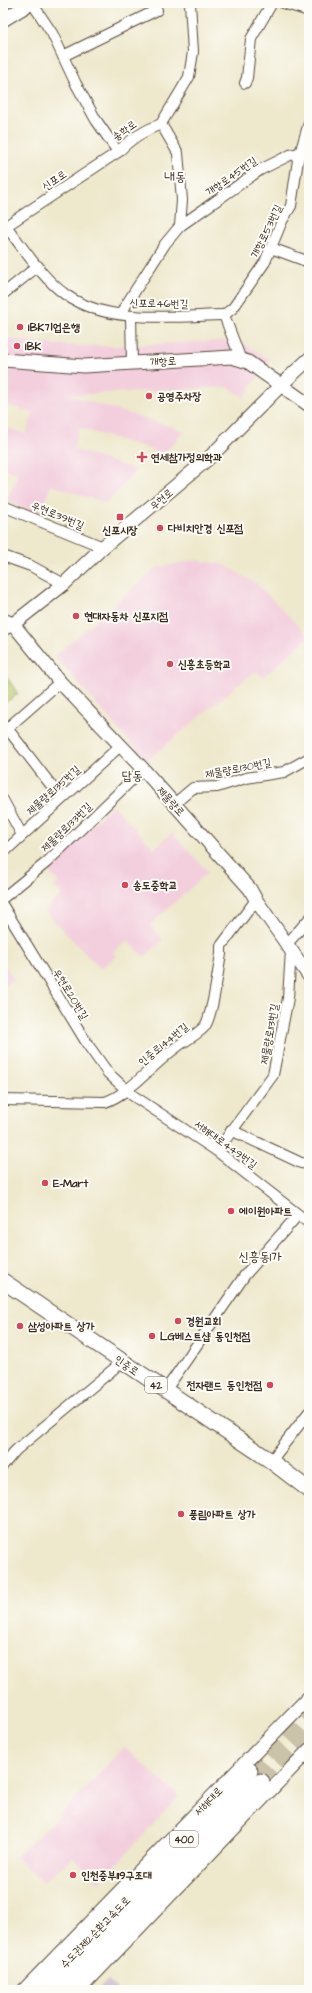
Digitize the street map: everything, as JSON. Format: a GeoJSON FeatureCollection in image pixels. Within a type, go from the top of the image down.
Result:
{"type":"FeatureCollection","features":[{"type":"Feature","properties":{"kind":"highway","name":"수도권제2순환고속도로"},"geometry":{"type":"LineString","coordinates":[[40,1990],[126,1899],[255,1776],[60,1990]]}},
{"type":"Feature","properties":{"kind":"highway"},"geometry":{"type":"LineString","coordinates":[[48,1966],[75,1947],[126,1899]]}},
{"type":"Feature","properties":{"kind":"highway"},"geometry":{"type":"LineString","coordinates":[[66,1990],[86,1963]]}},
{"type":"Feature","properties":{"kind":"main road"},"geometry":{"type":"LineString","coordinates":[[3,20],[32,3]]}},
{"type":"Feature","properties":{"kind":"main road","name":"개항로"},"geometry":{"type":"LineString","coordinates":[[3,360],[84,366],[232,358],[248,362],[309,405]]}},
{"type":"Feature","properties":{"kind":"main road","name":"우현로"},"geometry":{"type":"LineString","coordinates":[[6,624],[64,584],[104,547],[210,457],[281,385],[309,359]]}},
{"type":"Feature","properties":{"kind":"main road","name":"제물량로"},"geometry":{"type":"LineString","coordinates":[[6,624],[143,769],[250,889],[256,900],[309,976]]}},
{"type":"Feature","properties":{"kind":"main road","name":"인중로"},"geometry":{"type":"LineString","coordinates":[[3,1281],[272,1461],[309,1490]]}},
{"type":"Feature","properties":{"kind":"main road","name":"서해대로"},"geometry":{"type":"LineString","coordinates":[[24,1990],[309,1697]]}},
{"type":"Feature","properties":{"kind":"main road"},"geometry":{"type":"LineString","coordinates":[[79,1990],[309,1750]]}},
{"type":"Feature","properties":{"kind":"street","name":"송학로"},"geometry":{"type":"LineString","coordinates":[[32,3],[52,33],[76,84],[96,120],[118,152],[126,143],[148,128],[161,124]]}},
{"type":"Feature","properties":{"kind":"street"},"geometry":{"type":"LineString","coordinates":[[180,226],[182,200],[178,153],[161,124],[189,77],[193,52],[190,3]]}},
{"type":"Feature","properties":{"kind":"street"},"geometry":{"type":"LineString","coordinates":[[244,83],[247,78],[251,39],[272,3]]}},
{"type":"Feature","properties":{"kind":"street"},"geometry":{"type":"LineString","coordinates":[[283,3],[309,11]]}},
{"type":"Feature","properties":{"kind":"street"},"geometry":{"type":"LineString","coordinates":[[63,56],[157,10]]}},
{"type":"Feature","properties":{"kind":"street","name":"개항로53번길"},"geometry":{"type":"LineString","coordinates":[[224,316],[233,308],[265,262],[282,220],[291,206],[300,153],[309,124]]}},
{"type":"Feature","properties":{"kind":"street","name":"신포로"},"geometry":{"type":"LineString","coordinates":[[5,227],[118,152]]}},
{"type":"Feature","properties":{"kind":"street","name":"개항로45번길"},"geometry":{"type":"LineString","coordinates":[[126,315],[126,304],[165,244],[180,226],[260,170],[290,155],[300,153]]}},
{"type":"Feature","properties":{"kind":"street","name":"신포로46번길"},"geometry":{"type":"LineString","coordinates":[[5,227],[38,266],[65,294],[79,303],[94,309],[126,315],[224,316]]}},
{"type":"Feature","properties":{"kind":"street"},"geometry":{"type":"LineString","coordinates":[[271,248],[309,262]]}},
{"type":"Feature","properties":{"kind":"street"},"geometry":{"type":"LineString","coordinates":[[3,294],[38,266]]}},
{"type":"Feature","properties":{"kind":"street"},"geometry":{"type":"LineString","coordinates":[[126,315],[132,363]]}},
{"type":"Feature","properties":{"kind":"street"},"geometry":{"type":"LineString","coordinates":[[224,316],[241,360]]}},
{"type":"Feature","properties":{"kind":"street","name":"우현로39번길"},"geometry":{"type":"LineString","coordinates":[[3,506],[104,547]]}},
{"type":"Feature","properties":{"kind":"street"},"geometry":{"type":"LineString","coordinates":[[3,556],[31,566],[64,584]]}},
{"type":"Feature","properties":{"kind":"street"},"geometry":{"type":"LineString","coordinates":[[60,682],[5,730],[61,798]]}},
{"type":"Feature","properties":{"kind":"street","name":"제물량로135번길"},"geometry":{"type":"LineString","coordinates":[[3,853],[61,798],[120,746]]}},
{"type":"Feature","properties":{"kind":"street","name":"제물량로130번길"},"geometry":{"type":"LineString","coordinates":[[174,804],[193,788],[217,787],[246,778],[284,772],[309,758]]}},
{"type":"Feature","properties":{"kind":"street","name":"제물량로133번길"},"geometry":{"type":"LineString","coordinates":[[3,898],[48,862],[143,769]]}},
{"type":"Feature","properties":{"kind":"street"},"geometry":{"type":"LineString","coordinates":[[3,800],[22,835]]}},
{"type":"Feature","properties":{"kind":"street","name":"인중로144번길"},"geometry":{"type":"LineString","coordinates":[[3,1100],[105,1102],[112,1100],[125,1090],[173,1049],[205,1026],[209,1015],[220,961],[221,946],[256,900]]}},
{"type":"Feature","properties":{"kind":"street","name":"우현로20번길"},"geometry":{"type":"LineString","coordinates":[[3,906],[88,1045],[108,1073],[125,1090]]}},
{"type":"Feature","properties":{"kind":"street"},"geometry":{"type":"LineString","coordinates":[[289,947],[309,919]]}},
{"type":"Feature","properties":{"kind":"street","name":"제물량로113번길"},"geometry":{"type":"LineString","coordinates":[[217,1151],[273,1075],[288,998],[289,947]]}},
{"type":"Feature","properties":{"kind":"street","name":"서해대로449번길"},"geometry":{"type":"LineString","coordinates":[[125,1090],[217,1151],[309,1223]]}},
{"type":"Feature","properties":{"kind":"street"},"geometry":{"type":"LineString","coordinates":[[231,1130],[301,1163],[309,1164]]}},
{"type":"Feature","properties":{"kind":"street"},"geometry":{"type":"LineString","coordinates":[[166,1391],[245,1275],[298,1215]]}},
{"type":"Feature","properties":{"kind":"street"},"geometry":{"type":"LineString","coordinates":[[3,1465],[16,1450],[122,1362]]}},
{"type":"Feature","properties":{"kind":"street"},"geometry":{"type":"LineString","coordinates":[[272,1461],[309,1412]]}},
{"type":"Feature","properties":{"kind":"shaded area"},"geometry":{"type":"Polygon","coordinates":[[[3,337],[54,345],[117,346],[236,340],[270,359],[244,397],[228,387],[68,395],[185,431],[164,453],[79,428],[73,449],[137,470],[106,503],[51,485],[39,515],[6,501],[18,474],[3,468],[3,427],[26,434],[33,413],[3,404],[3,337]]]}},
{"type":"Feature","properties":{"kind":"shaded area","name":"신흥초등학교"},"geometry":{"type":"Polygon","coordinates":[[[195,560],[222,564],[256,583],[309,637],[263,677],[255,671],[146,761],[55,656],[156,568],[195,560]]]}},
{"type":"Feature","properties":{"kind":"shaded area","name":"송도중학교"},"geometry":{"type":"Polygon","coordinates":[[[113,805],[154,849],[172,833],[208,872],[150,925],[163,940],[144,957],[127,940],[113,952],[116,956],[100,969],[44,910],[62,894],[54,887],[59,882],[46,869],[113,805]]]}},
{"type":"Feature","properties":{"kind":"shaded area"},"geometry":{"type":"Polygon","coordinates":[[[3,963],[14,979],[3,986],[3,963]]]}},
{"type":"Feature","properties":{"kind":"shaded area"},"geometry":{"type":"Polygon","coordinates":[[[124,1747],[179,1796],[99,1883],[73,1857],[44,1882],[15,1857],[52,1823],[124,1747]]]}},
{"type":"Feature","properties":{"kind":"shaded area"},"geometry":{"type":"Polygon","coordinates":[[[108,1980],[118,1990],[98,1990],[108,1980]]]}},
{"type":"Feature","properties":{"kind":"green space"},"geometry":{"type":"Polygon","coordinates":[[[3,676],[6,676],[18,694],[3,704],[3,676]]]}},
{"type":"Feature","properties":{"kind":"tunnel"},"geometry":{"type":"LineString","coordinates":[[249,1771],[309,1707]]}},
{"type":"Feature","properties":{"kind":"tunnel"},"geometry":{"type":"LineString","coordinates":[[261,1782],[309,1731]]}},
{"type":"Feature","properties":{"kind":"place","name":"IBK기업은행"},"geometry":{"type":"Point","coordinates":[20,327]}},
{"type":"Feature","properties":{"kind":"place","name":"IBK"},"geometry":{"type":"Point","coordinates":[17,346]}},
{"type":"Feature","properties":{"kind":"place","name":"공영주차장"},"geometry":{"type":"Point","coordinates":[149,396]}},
{"type":"Feature","properties":{"kind":"place","name":"연세참가정의학과"},"geometry":{"type":"Point","coordinates":[142,457]}},
{"type":"Feature","properties":{"kind":"place","name":"신포시장"},"geometry":{"type":"Point","coordinates":[120,517]}},
{"type":"Feature","properties":{"kind":"place","name":"다비치안경 신포점"},"geometry":{"type":"Point","coordinates":[160,528]}},
{"type":"Feature","properties":{"kind":"place","name":"현대자동차 신포지점"},"geometry":{"type":"Point","coordinates":[76,616]}},
{"type":"Feature","properties":{"kind":"place","name":"신흥초등학교"},"geometry":{"type":"Point","coordinates":[170,664]}},
{"type":"Feature","properties":{"kind":"place","name":"송도중학교"},"geometry":{"type":"Point","coordinates":[125,885]}},
{"type":"Feature","properties":{"kind":"place","name":"E-Mart"},"geometry":{"type":"Point","coordinates":[45,1183]}},
{"type":"Feature","properties":{"kind":"place","name":"에이원아파트"},"geometry":{"type":"Point","coordinates":[231,1211]}},
{"type":"Feature","properties":{"kind":"place","name":"경원교회"},"geometry":{"type":"Point","coordinates":[178,1321]}},
{"type":"Feature","properties":{"kind":"place","name":"삼성아파트 상가"},"geometry":{"type":"Point","coordinates":[20,1326]}},
{"type":"Feature","properties":{"kind":"place","name":"LG베스트샵 동인천점"},"geometry":{"type":"Point","coordinates":[152,1336]}},
{"type":"Feature","properties":{"kind":"place","name":"전자랜드 동인천점"},"geometry":{"type":"Point","coordinates":[270,1385]}},
{"type":"Feature","properties":{"kind":"place","name":"풍림아파트 상가"},"geometry":{"type":"Point","coordinates":[181,1514]}},
{"type":"Feature","properties":{"kind":"place","name":"인천중부119구조대"},"geometry":{"type":"Point","coordinates":[73,1875]}},
{"type":"Feature","properties":{"kind":"district","name":"내동"},"geometry":{"type":"Point","coordinates":[175,176]}},
{"type":"Feature","properties":{"kind":"district","name":"답동"},"geometry":{"type":"Point","coordinates":[132,775]}},
{"type":"Feature","properties":{"kind":"district","name":"신흥동1가"},"geometry":{"type":"Point","coordinates":[260,1256]}}]}
